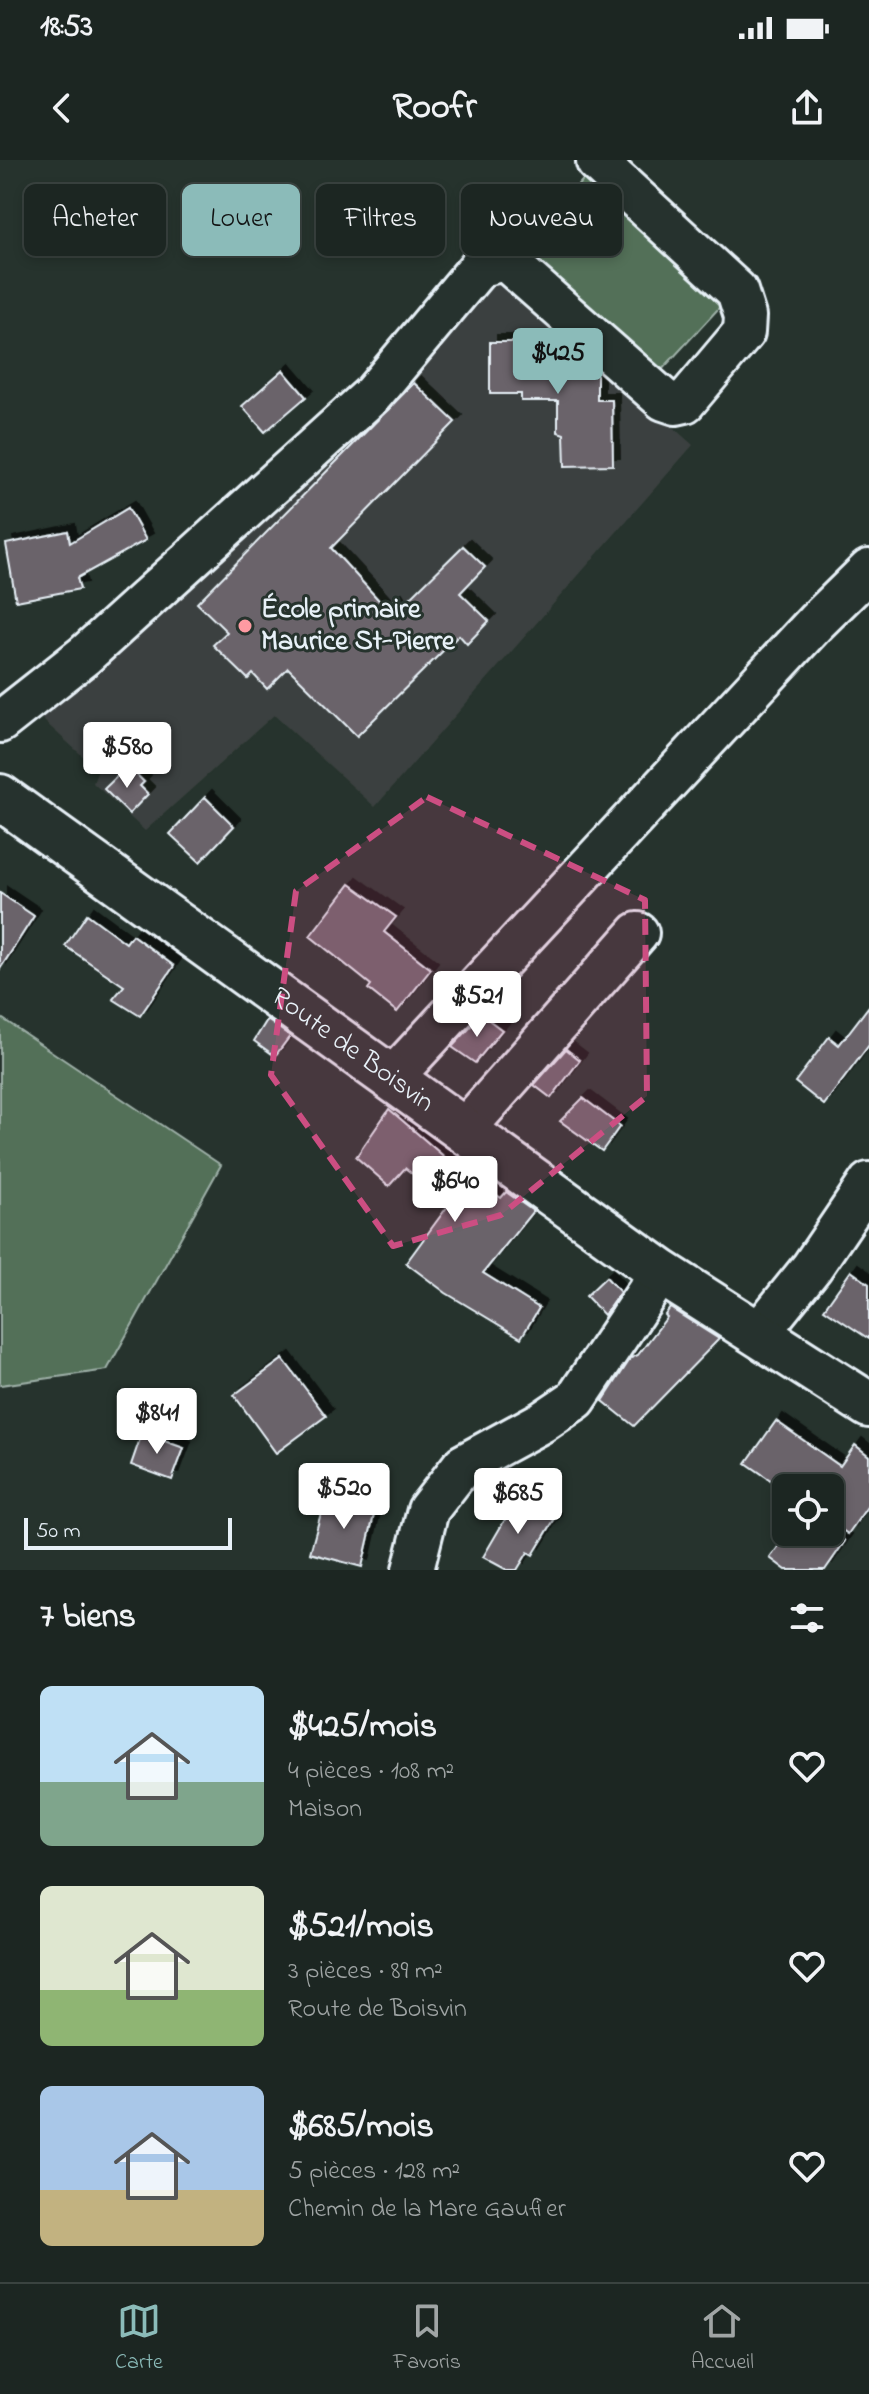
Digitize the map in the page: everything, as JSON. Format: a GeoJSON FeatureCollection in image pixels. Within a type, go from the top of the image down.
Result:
{"type":"FeatureCollection","features":[{"type":"Feature","properties":{"kind":"main road","name":"Route de Boisvin"},"geometry":{"type":"LineString","coordinates":[[0,797],[661,1272],[869,1405]]}},
{"type":"Feature","properties":{"kind":"street"},"geometry":{"type":"LineString","coordinates":[[0,722],[85,655],[373,394],[480,266],[505,260],[664,400],[676,404],[685,402],[744,332],[745,316],[737,291],[597,162]]}},
{"type":"Feature","properties":{"kind":"street"},"geometry":{"type":"LineString","coordinates":[[392,1078],[816,622],[869,570]]}},
{"type":"Feature","properties":{"kind":"street"},"geometry":{"type":"LineString","coordinates":[[464,1130],[638,933]]}},
{"type":"Feature","properties":{"kind":"street"},"geometry":{"type":"LineString","coordinates":[[758,1334],[812,1267],[869,1183]]}},
{"type":"Feature","properties":{"kind":"street"},"geometry":{"type":"LineString","coordinates":[[413,1570],[428,1510],[463,1465],[542,1422],[576,1399],[661,1272]]}},
{"type":"Feature","properties":{"kind":"highlighted area"},"geometry":{"type":"Polygon","coordinates":[[[427,797],[645,900],[647,1096],[501,1215],[393,1246],[271,1075],[296,891],[427,797]]]}},
{"type":"Feature","properties":{"kind":"shaded area","name":"École primaire Maurice St-Pierre"},"geometry":{"type":"Polygon","coordinates":[[[498,271],[693,445],[375,807],[274,715],[145,831],[93,783],[98,770],[34,712],[498,271]]]}},
{"type":"Feature","properties":{"kind":"green space"},"geometry":{"type":"Polygon","coordinates":[[[591,171],[605,184],[579,184],[591,171]]]}},
{"type":"Feature","properties":{"kind":"green space"},"geometry":{"type":"Polygon","coordinates":[[[622,199],[730,296],[658,374],[528,256],[622,256],[622,199]]]}},
{"type":"Feature","properties":{"kind":"green space"},"geometry":{"type":"Polygon","coordinates":[[[0,1017],[221,1165],[107,1370],[0,1385],[0,1017]]]}},
{"type":"Feature","properties":{"kind":"building"},"geometry":{"type":"Polygon","coordinates":[[[490,342],[530,342],[530,347],[555,347],[555,355],[578,355],[588,363],[597,375],[597,400],[612,400],[613,465],[565,466],[564,434],[558,432],[558,401],[521,401],[521,394],[490,394],[490,342]]]}},
{"type":"Feature","properties":{"kind":"building"},"geometry":{"type":"Polygon","coordinates":[[[283,370],[306,397],[265,432],[242,406],[283,370]]]}},
{"type":"Feature","properties":{"kind":"building"},"geometry":{"type":"Polygon","coordinates":[[[414,383],[455,422],[331,548],[386,608],[395,600],[400,608],[463,546],[485,567],[460,593],[489,621],[467,644],[459,635],[357,736],[288,668],[267,689],[253,674],[248,679],[213,645],[227,632],[197,603],[414,383]]]}},
{"type":"Feature","properties":{"kind":"building"},"geometry":{"type":"Polygon","coordinates":[[[128,508],[146,540],[77,578],[80,589],[16,601],[6,544],[68,531],[70,543],[128,508]]]}},
{"type":"Feature","properties":{"kind":"building"},"geometry":{"type":"Polygon","coordinates":[[[128,766],[144,782],[140,786],[148,794],[129,814],[104,789],[128,766]]]}},
{"type":"Feature","properties":{"kind":"building"},"geometry":{"type":"Polygon","coordinates":[[[205,797],[234,826],[200,862],[170,834],[205,797]]]}},
{"type":"Feature","properties":{"kind":"building"},"geometry":{"type":"Polygon","coordinates":[[[350,884],[396,917],[384,932],[431,969],[397,1012],[368,989],[371,985],[310,936],[350,884]]]}},
{"type":"Feature","properties":{"kind":"building"},"geometry":{"type":"Polygon","coordinates":[[[0,893],[34,916],[0,969],[0,893]]]}},
{"type":"Feature","properties":{"kind":"building"},"geometry":{"type":"Polygon","coordinates":[[[87,914],[126,943],[132,935],[174,966],[140,1016],[113,999],[124,986],[65,946],[87,914]]]}},
{"type":"Feature","properties":{"kind":"building"},"geometry":{"type":"Polygon","coordinates":[[[869,1006],[869,1045],[824,1105],[795,1082],[829,1037],[839,1045],[869,1006]]]}},
{"type":"Feature","properties":{"kind":"building"},"geometry":{"type":"Polygon","coordinates":[[[482,1015],[502,1030],[475,1063],[452,1047],[482,1015]]]}},
{"type":"Feature","properties":{"kind":"building"},"geometry":{"type":"Polygon","coordinates":[[[267,1020],[290,1036],[275,1056],[254,1041],[267,1020]]]}},
{"type":"Feature","properties":{"kind":"building"},"geometry":{"type":"Polygon","coordinates":[[[566,1049],[580,1060],[551,1098],[534,1085],[566,1049]]]}},
{"type":"Feature","properties":{"kind":"building"},"geometry":{"type":"Polygon","coordinates":[[[583,1098],[620,1126],[602,1151],[560,1121],[583,1098]]]}},
{"type":"Feature","properties":{"kind":"building"},"geometry":{"type":"Polygon","coordinates":[[[389,1109],[456,1167],[501,1198],[506,1192],[533,1211],[483,1273],[539,1308],[521,1338],[446,1293],[406,1263],[450,1203],[405,1168],[389,1186],[356,1157],[389,1109]]]}},
{"type":"Feature","properties":{"kind":"building"},"geometry":{"type":"Polygon","coordinates":[[[851,1271],[869,1284],[869,1339],[824,1309],[851,1271]]]}},
{"type":"Feature","properties":{"kind":"building"},"geometry":{"type":"Polygon","coordinates":[[[606,1277],[620,1292],[604,1315],[586,1296],[606,1277]]]}},
{"type":"Feature","properties":{"kind":"building"},"geometry":{"type":"Polygon","coordinates":[[[670,1308],[719,1339],[634,1426],[603,1401],[631,1358],[638,1355],[667,1317],[665,1315],[670,1308]]]}},
{"type":"Feature","properties":{"kind":"building"},"geometry":{"type":"Polygon","coordinates":[[[283,1359],[326,1416],[276,1453],[234,1395],[283,1359]]]}},
{"type":"Feature","properties":{"kind":"building"},"geometry":{"type":"Polygon","coordinates":[[[776,1421],[840,1466],[855,1445],[869,1456],[869,1504],[848,1534],[844,1531],[844,1474],[772,1474],[772,1481],[746,1463],[776,1421]]]}},
{"type":"Feature","properties":{"kind":"building"},"geometry":{"type":"Polygon","coordinates":[[[142,1433],[184,1448],[172,1480],[131,1465],[142,1433]]]}},
{"type":"Feature","properties":{"kind":"building"},"geometry":{"type":"Polygon","coordinates":[[[326,1495],[376,1506],[362,1567],[310,1553],[326,1495]]]}},
{"type":"Feature","properties":{"kind":"building"},"geometry":{"type":"Polygon","coordinates":[[[517,1499],[554,1520],[533,1555],[528,1552],[517,1570],[507,1570],[483,1557],[517,1499]]]}},
{"type":"Feature","properties":{"kind":"building"},"geometry":{"type":"Polygon","coordinates":[[[779,1546],[842,1546],[825,1570],[786,1570],[770,1558],[779,1546]]]}},
{"type":"Feature","properties":{"kind":"place","name":"École primaire Maurice St-Pierre"},"geometry":{"type":"Point","coordinates":[245,626]}}]}
